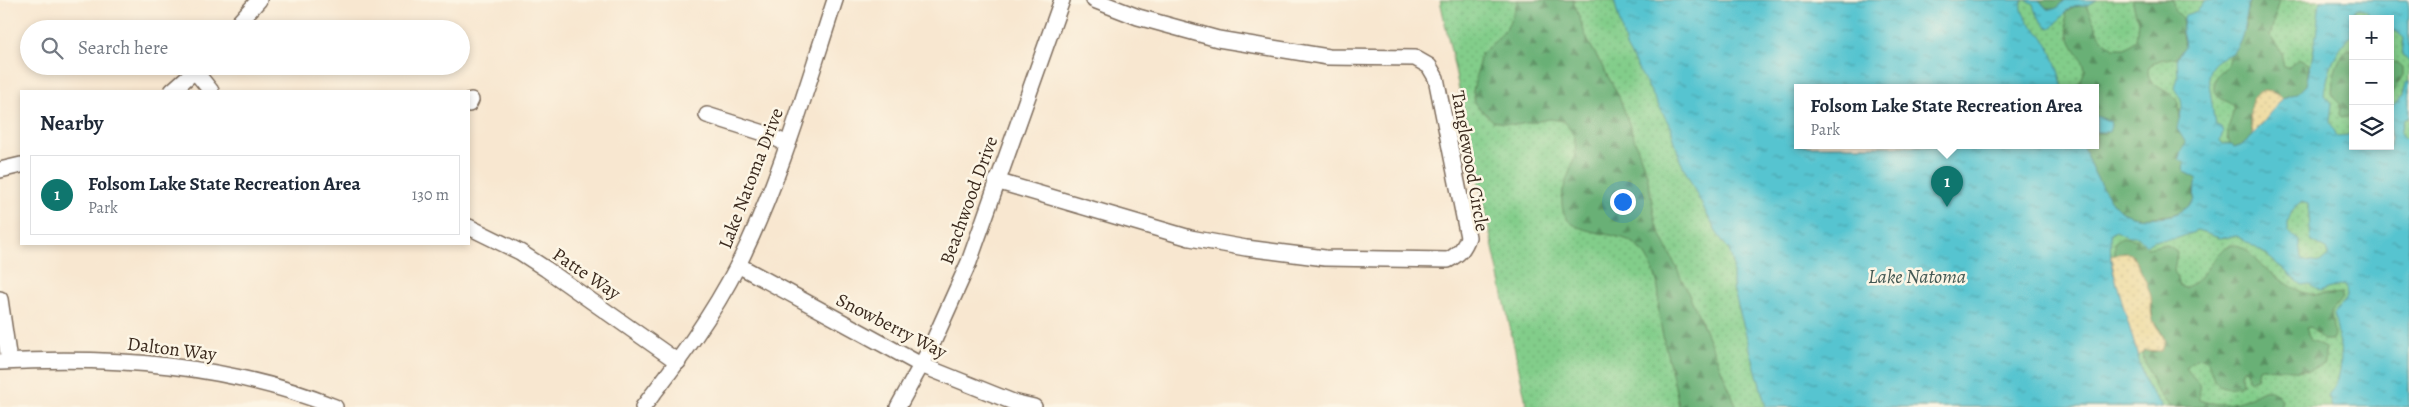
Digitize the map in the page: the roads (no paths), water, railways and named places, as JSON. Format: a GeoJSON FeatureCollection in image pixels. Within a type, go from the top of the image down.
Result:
{"type":"FeatureCollection","features":[{"type":"Feature","properties":{"kind":"street"},"geometry":{"type":"LineString","coordinates":[[241,20],[259,0]]}},
{"type":"Feature","properties":{"kind":"street","name":"Lake Natoma Drive"},"geometry":{"type":"LineString","coordinates":[[643,407],[678,362],[708,318],[738,265],[765,205],[788,144],[835,0]]}},
{"type":"Feature","properties":{"kind":"street","name":"Beachwood Drive"},"geometry":{"type":"LineString","coordinates":[[898,407],[921,365],[966,269],[1062,0]]}},
{"type":"Feature","properties":{"kind":"street","name":"Tanglewood Circle"},"geometry":{"type":"LineString","coordinates":[[996,181],[1190,238],[1246,248],[1325,258],[1448,260],[1458,255],[1464,248],[1468,237],[1436,78],[1429,66],[1424,62],[1415,58],[1328,57],[1218,39],[1138,17],[1094,0]]}},
{"type":"Feature","properties":{"kind":"street"},"geometry":{"type":"LineString","coordinates":[[173,90],[190,75]]}},
{"type":"Feature","properties":{"kind":"street"},"geometry":{"type":"LineString","coordinates":[[201,75],[210,90]]}},
{"type":"Feature","properties":{"kind":"street"},"geometry":{"type":"LineString","coordinates":[[707,115],[767,134],[788,144]]}},
{"type":"Feature","properties":{"kind":"street"},"geometry":{"type":"LineString","coordinates":[[0,170],[20,165]]}},
{"type":"Feature","properties":{"kind":"street","name":"Patte Way"},"geometry":{"type":"LineString","coordinates":[[470,228],[520,252],[678,362]]}},
{"type":"Feature","properties":{"kind":"street","name":"Snowberry Way"},"geometry":{"type":"LineString","coordinates":[[738,265],[921,365],[1013,402],[1034,407]]}},
{"type":"Feature","properties":{"kind":"street"},"geometry":{"type":"LineString","coordinates":[[0,299],[4,362]]}},
{"type":"Feature","properties":{"kind":"street","name":"Dalton Way"},"geometry":{"type":"LineString","coordinates":[[4,362],[75,359],[167,365],[232,376],[283,389],[335,407]]}},
{"type":"Feature","properties":{"kind":"water","name":"Lake Natoma"},"geometry":{"type":"Polygon","coordinates":[[[1614,0],[2025,0],[2022,1],[2023,13],[2048,45],[2056,63],[2062,84],[1794,84],[1794,149],[2084,149],[2099,182],[2110,200],[2123,212],[2141,218],[2175,214],[2183,210],[2194,200],[2195,184],[2198,179],[2184,172],[2185,163],[2179,159],[2185,144],[2177,129],[2182,104],[2175,88],[2178,77],[2177,57],[2185,46],[2182,31],[2185,15],[2197,11],[2205,0],[2251,0],[2246,11],[2243,34],[2238,46],[2230,54],[2214,64],[2208,76],[2215,125],[2221,127],[2223,132],[2220,141],[2223,144],[2232,144],[2234,147],[2243,144],[2253,135],[2283,98],[2299,92],[2306,85],[2315,44],[2320,0],[2409,0],[2409,63],[2402,55],[2404,38],[2394,31],[2394,15],[2369,15],[2366,11],[2357,8],[2352,15],[2349,15],[2349,37],[2336,55],[2330,69],[2325,95],[2332,103],[2330,122],[2337,136],[2349,134],[2349,150],[2394,150],[2394,104],[2403,96],[2406,83],[2409,81],[2409,116],[2403,119],[2400,133],[2404,138],[2409,139],[2409,407],[2332,407],[2328,395],[2338,377],[2341,356],[2334,314],[2346,297],[2346,286],[2339,285],[2320,292],[2310,284],[2302,285],[2264,253],[2237,236],[2220,238],[2197,231],[2175,239],[2153,240],[2146,245],[2138,236],[2127,236],[2116,230],[2110,233],[2111,263],[2146,385],[2163,407],[1766,407],[1733,288],[1733,263],[1729,250],[1716,232],[1680,160],[1671,128],[1626,47],[1614,0]],[[2301,202],[2292,212],[2288,226],[2291,235],[2300,243],[2302,257],[2305,261],[2320,263],[2328,256],[2328,251],[2311,241],[2308,204],[2301,202]]]}},
{"type":"Feature","properties":{"kind":"water"},"geometry":{"type":"Polygon","coordinates":[[[2026,0],[2039,0],[2047,9],[2053,9],[2058,8],[2065,0],[2097,0],[2086,6],[2070,7],[2054,26],[2050,28],[2039,18],[2034,5],[2026,0]]]}},
{"type":"Feature","properties":{"kind":"water"},"geometry":{"type":"Polygon","coordinates":[[[2099,117],[2110,121],[2109,132],[2099,132],[2099,117]]]}},
{"type":"Feature","properties":{"kind":"place","name":"Folsom Lake State Recreation Area"},"geometry":{"type":"Point","coordinates":[1947,207]}}]}
